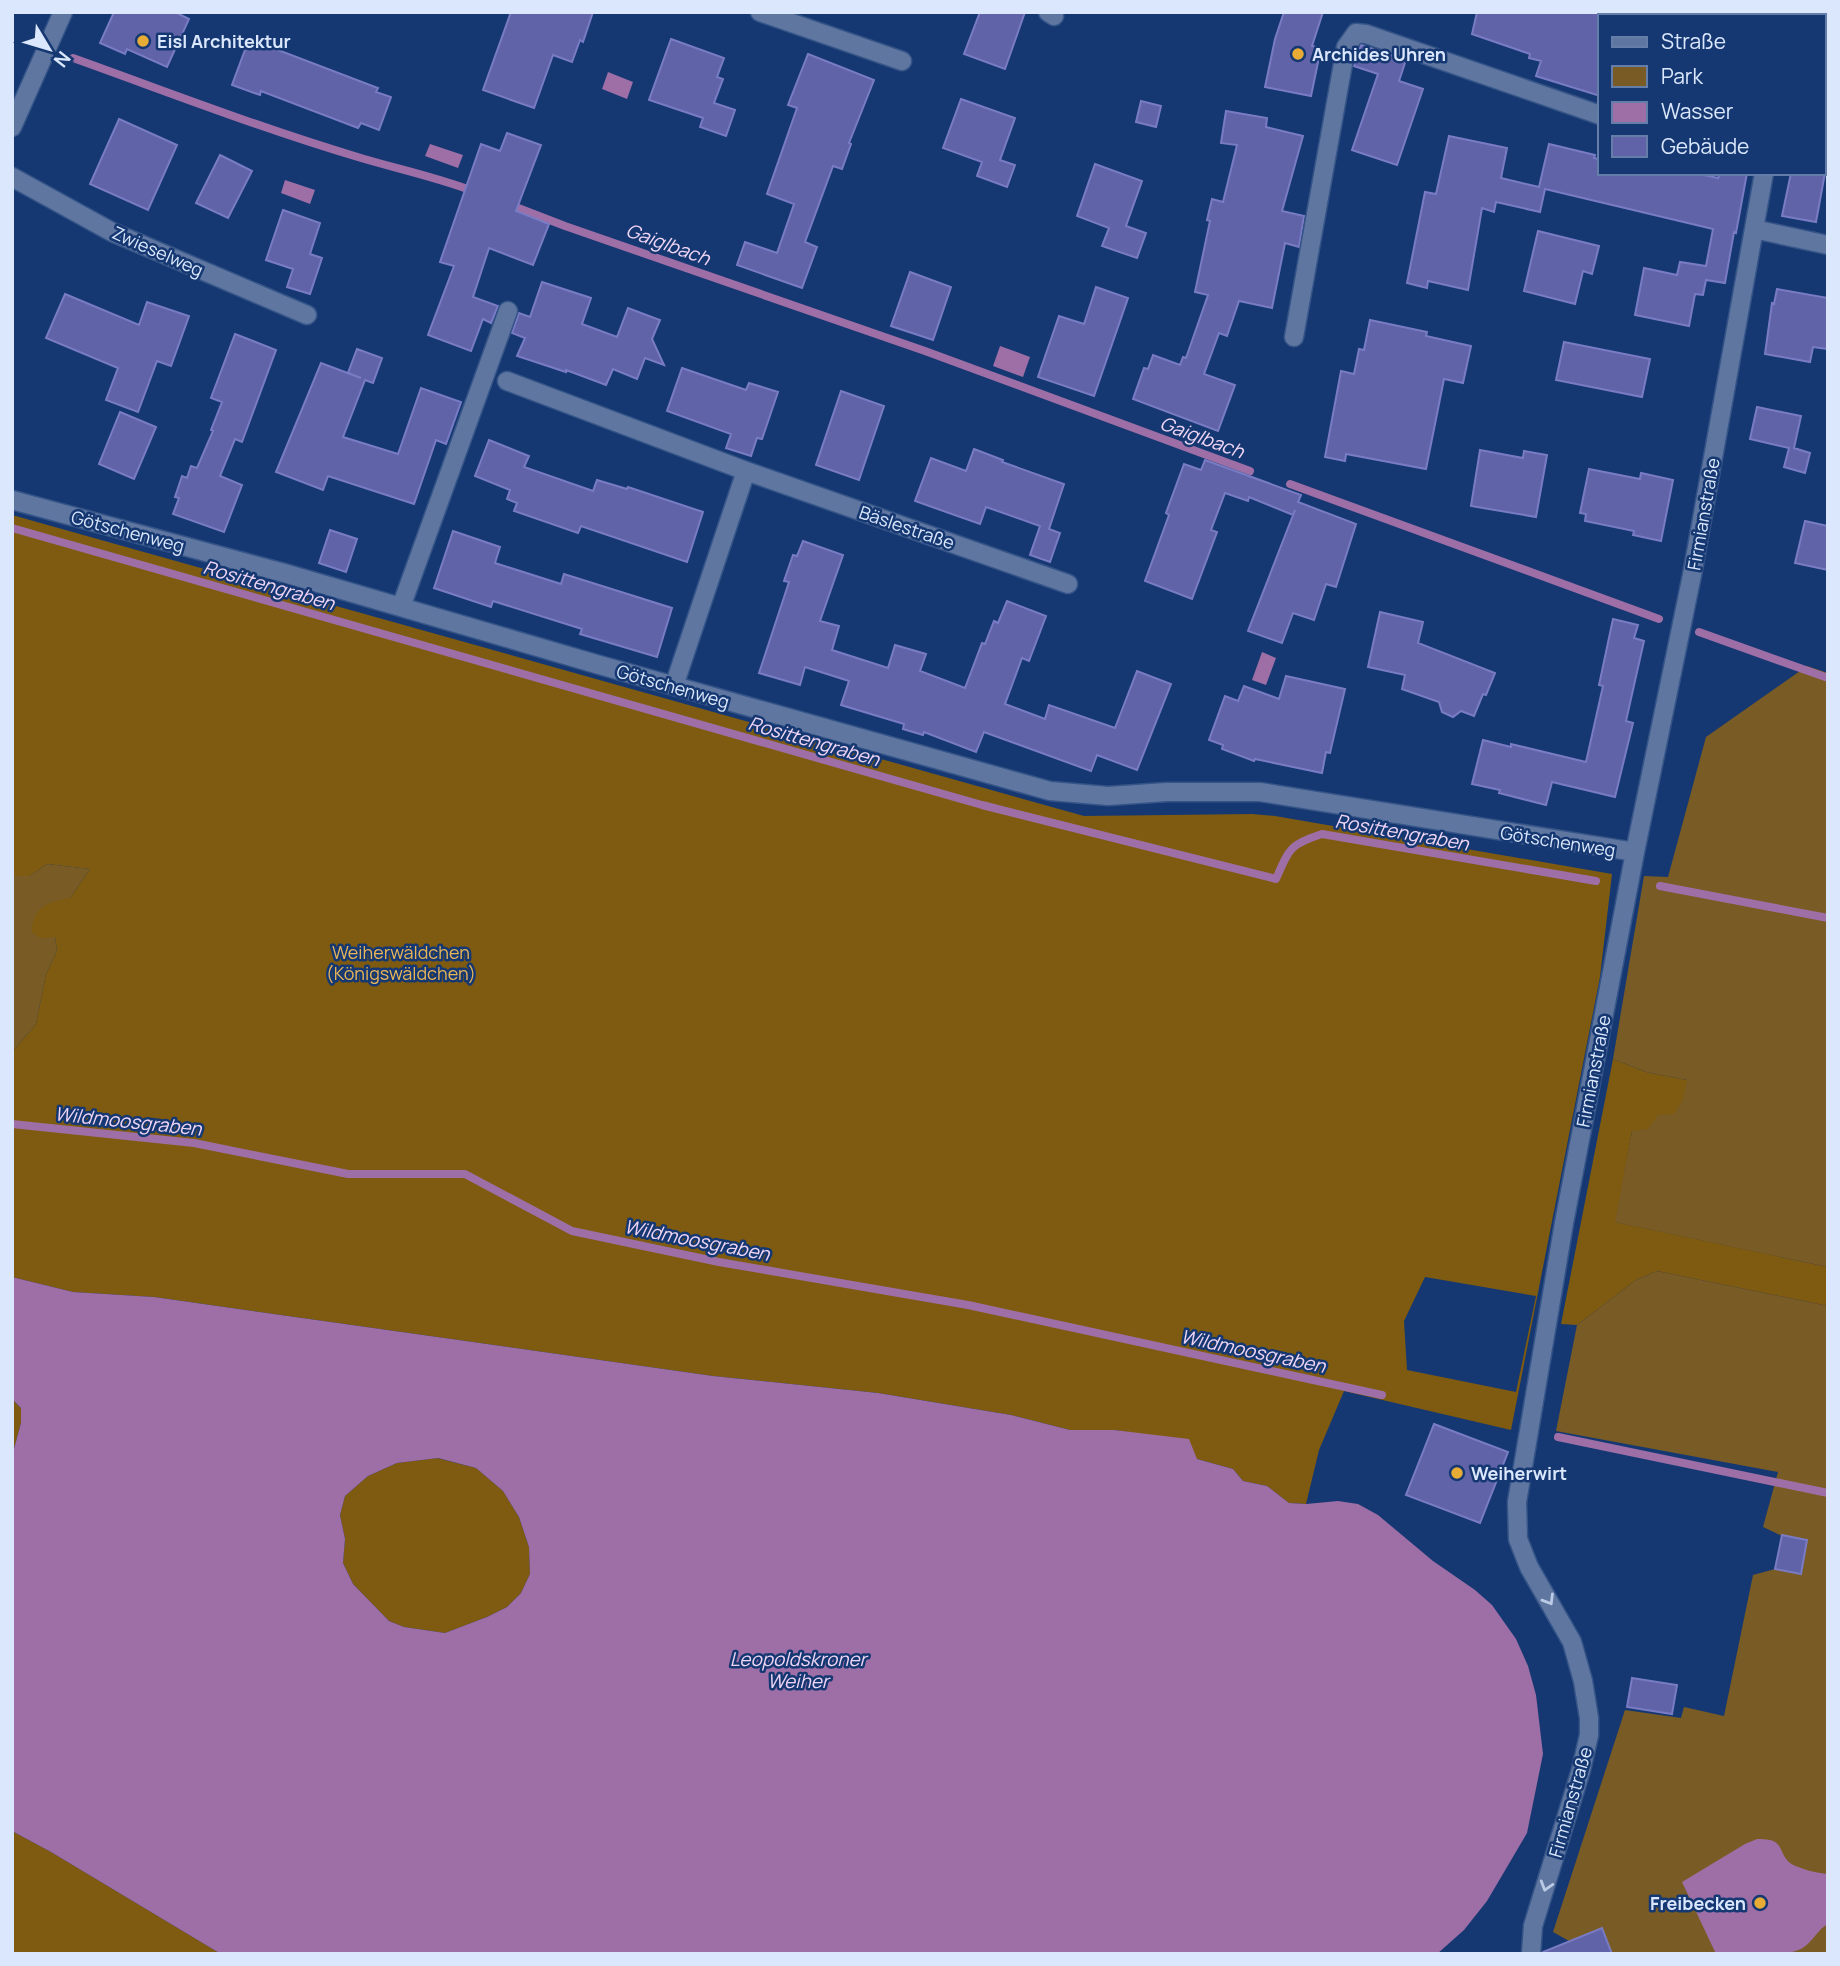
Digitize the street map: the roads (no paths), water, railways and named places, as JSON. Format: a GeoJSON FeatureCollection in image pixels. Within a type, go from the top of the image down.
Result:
{"type":"FeatureCollection","features":[{"type":"Feature","properties":{"kind":"street"},"geometry":{"type":"LineString","coordinates":[[12,127],[63,12]]}},
{"type":"Feature","properties":{"kind":"street"},"geometry":{"type":"LineString","coordinates":[[760,12],[902,61]]}},
{"type":"Feature","properties":{"kind":"street"},"geometry":{"type":"LineString","coordinates":[[1294,337],[1346,47],[1356,33],[1366,34],[1598,114]]}},
{"type":"Feature","properties":{"kind":"street","name":"Firmianstraße"},"geometry":{"type":"LineString","coordinates":[[1531,1954],[1534,1926],[1584,1761],[1590,1718],[1572,1642],[1529,1567],[1518,1539],[1517,1502],[1553,1281],[1635,852],[1692,575],[1763,175]]}},
{"type":"Feature","properties":{"kind":"street","name":"Zwieselweg"},"geometry":{"type":"LineString","coordinates":[[12,177],[112,232],[307,315]]}},
{"type":"Feature","properties":{"kind":"street"},"geometry":{"type":"LineString","coordinates":[[1754,229],[1828,245]]}},
{"type":"Feature","properties":{"kind":"street"},"geometry":{"type":"LineString","coordinates":[[401,607],[508,310]]}},
{"type":"Feature","properties":{"kind":"street","name":"Bäslestraße"},"geometry":{"type":"LineString","coordinates":[[507,380],[746,471],[1069,584]]}},
{"type":"Feature","properties":{"kind":"street"},"geometry":{"type":"LineString","coordinates":[[674,686],[746,471]]}},
{"type":"Feature","properties":{"kind":"street","name":"Götschenweg"},"geometry":{"type":"LineString","coordinates":[[12,500],[1050,790],[1108,796],[1167,792],[1260,792],[1635,852]]}},
{"type":"Feature","properties":{"kind":"water"},"geometry":{"type":"Polygon","coordinates":[[[608,72],[633,82],[627,99],[602,89],[608,72]]]}},
{"type":"Feature","properties":{"kind":"water"},"geometry":{"type":"Polygon","coordinates":[[[430,144],[463,155],[458,168],[425,156],[430,144]]]}},
{"type":"Feature","properties":{"kind":"water"},"geometry":{"type":"Polygon","coordinates":[[[285,180],[315,190],[310,204],[281,193],[285,180]]]}},
{"type":"Feature","properties":{"kind":"water"},"geometry":{"type":"Polygon","coordinates":[[[1000,346],[1030,357],[1023,377],[993,366],[1000,346]]]}},
{"type":"Feature","properties":{"kind":"water"},"geometry":{"type":"Polygon","coordinates":[[[1262,652],[1276,658],[1266,685],[1252,680],[1262,652]]]}},
{"type":"Feature","properties":{"kind":"water","name":"Leopoldskroner Weiher"},"geometry":{"type":"Polygon","coordinates":[[[12,1277],[73,1292],[154,1297],[713,1376],[878,1393],[1011,1415],[1070,1430],[1114,1430],[1189,1439],[1197,1459],[1233,1469],[1243,1481],[1267,1486],[1289,1503],[1338,1501],[1358,1504],[1378,1515],[1492,1605],[1516,1639],[1528,1666],[1536,1695],[1543,1754],[1527,1833],[1487,1901],[1464,1930],[1437,1954],[221,1954],[12,1831],[12,1456],[21,1423],[21,1408],[12,1399],[12,1277]],[[438,1458],[397,1463],[368,1476],[345,1496],[340,1515],[345,1539],[343,1563],[353,1584],[389,1621],[404,1627],[445,1633],[507,1607],[521,1593],[530,1574],[529,1547],[519,1517],[503,1491],[476,1468],[438,1458]]]}},
{"type":"Feature","properties":{"kind":"water","name":"Freibecken"},"geometry":{"type":"Polygon","coordinates":[[[1757,1839],[1777,1843],[1786,1859],[1794,1865],[1828,1874],[1828,1924],[1804,1947],[1796,1951],[1762,1955],[1716,1954],[1682,1882],[1757,1839]]]}},
{"type":"Feature","properties":{"kind":"waterway","name":"Gaiglbach"},"geometry":{"type":"LineString","coordinates":[[73,58],[288,135],[473,191]]}},
{"type":"Feature","properties":{"kind":"waterway","name":"Gaiglbach"},"geometry":{"type":"LineString","coordinates":[[508,204],[925,351],[1250,471]]}},
{"type":"Feature","properties":{"kind":"waterway","name":"Gaiglbach"},"geometry":{"type":"LineString","coordinates":[[1290,484],[1659,619]]}},
{"type":"Feature","properties":{"kind":"waterway","name":"Rosittengraben"},"geometry":{"type":"LineString","coordinates":[[12,528],[982,805],[1276,879],[1292,849],[1303,841],[1322,834],[1596,881]]}},
{"type":"Feature","properties":{"kind":"waterway","name":"Gaiglbach"},"geometry":{"type":"LineString","coordinates":[[1699,632],[1828,678]]}},
{"type":"Feature","properties":{"kind":"waterway","name":"Rosittengraben"},"geometry":{"type":"LineString","coordinates":[[1660,886],[1828,918]]}},
{"type":"Feature","properties":{"kind":"waterway","name":"Wildmoosgraben"},"geometry":{"type":"LineString","coordinates":[[12,1124],[194,1143],[348,1174],[465,1174],[572,1231],[719,1262],[968,1305],[1382,1395]]}},
{"type":"Feature","properties":{"kind":"waterway","name":"Wildmoosgraben"},"geometry":{"type":"LineString","coordinates":[[1558,1437],[1828,1493]]}},
{"type":"Feature","properties":{"kind":"place","name":"Eisl Architektur"},"geometry":{"type":"Point","coordinates":[143,41]}},
{"type":"Feature","properties":{"kind":"place","name":"Archides Uhren"},"geometry":{"type":"Point","coordinates":[1298,54]}},
{"type":"Feature","properties":{"kind":"place","name":"Weiherwirt"},"geometry":{"type":"Point","coordinates":[1457,1473]}},
{"type":"Feature","properties":{"kind":"place","name":"Freibecken"},"geometry":{"type":"Point","coordinates":[1760,1903]}},
{"type":"Feature","properties":{"kind":"park label","name":"Weiherwäldchen (Königswäldchen)"},"geometry":{"type":"Point","coordinates":[401,962]}}]}
